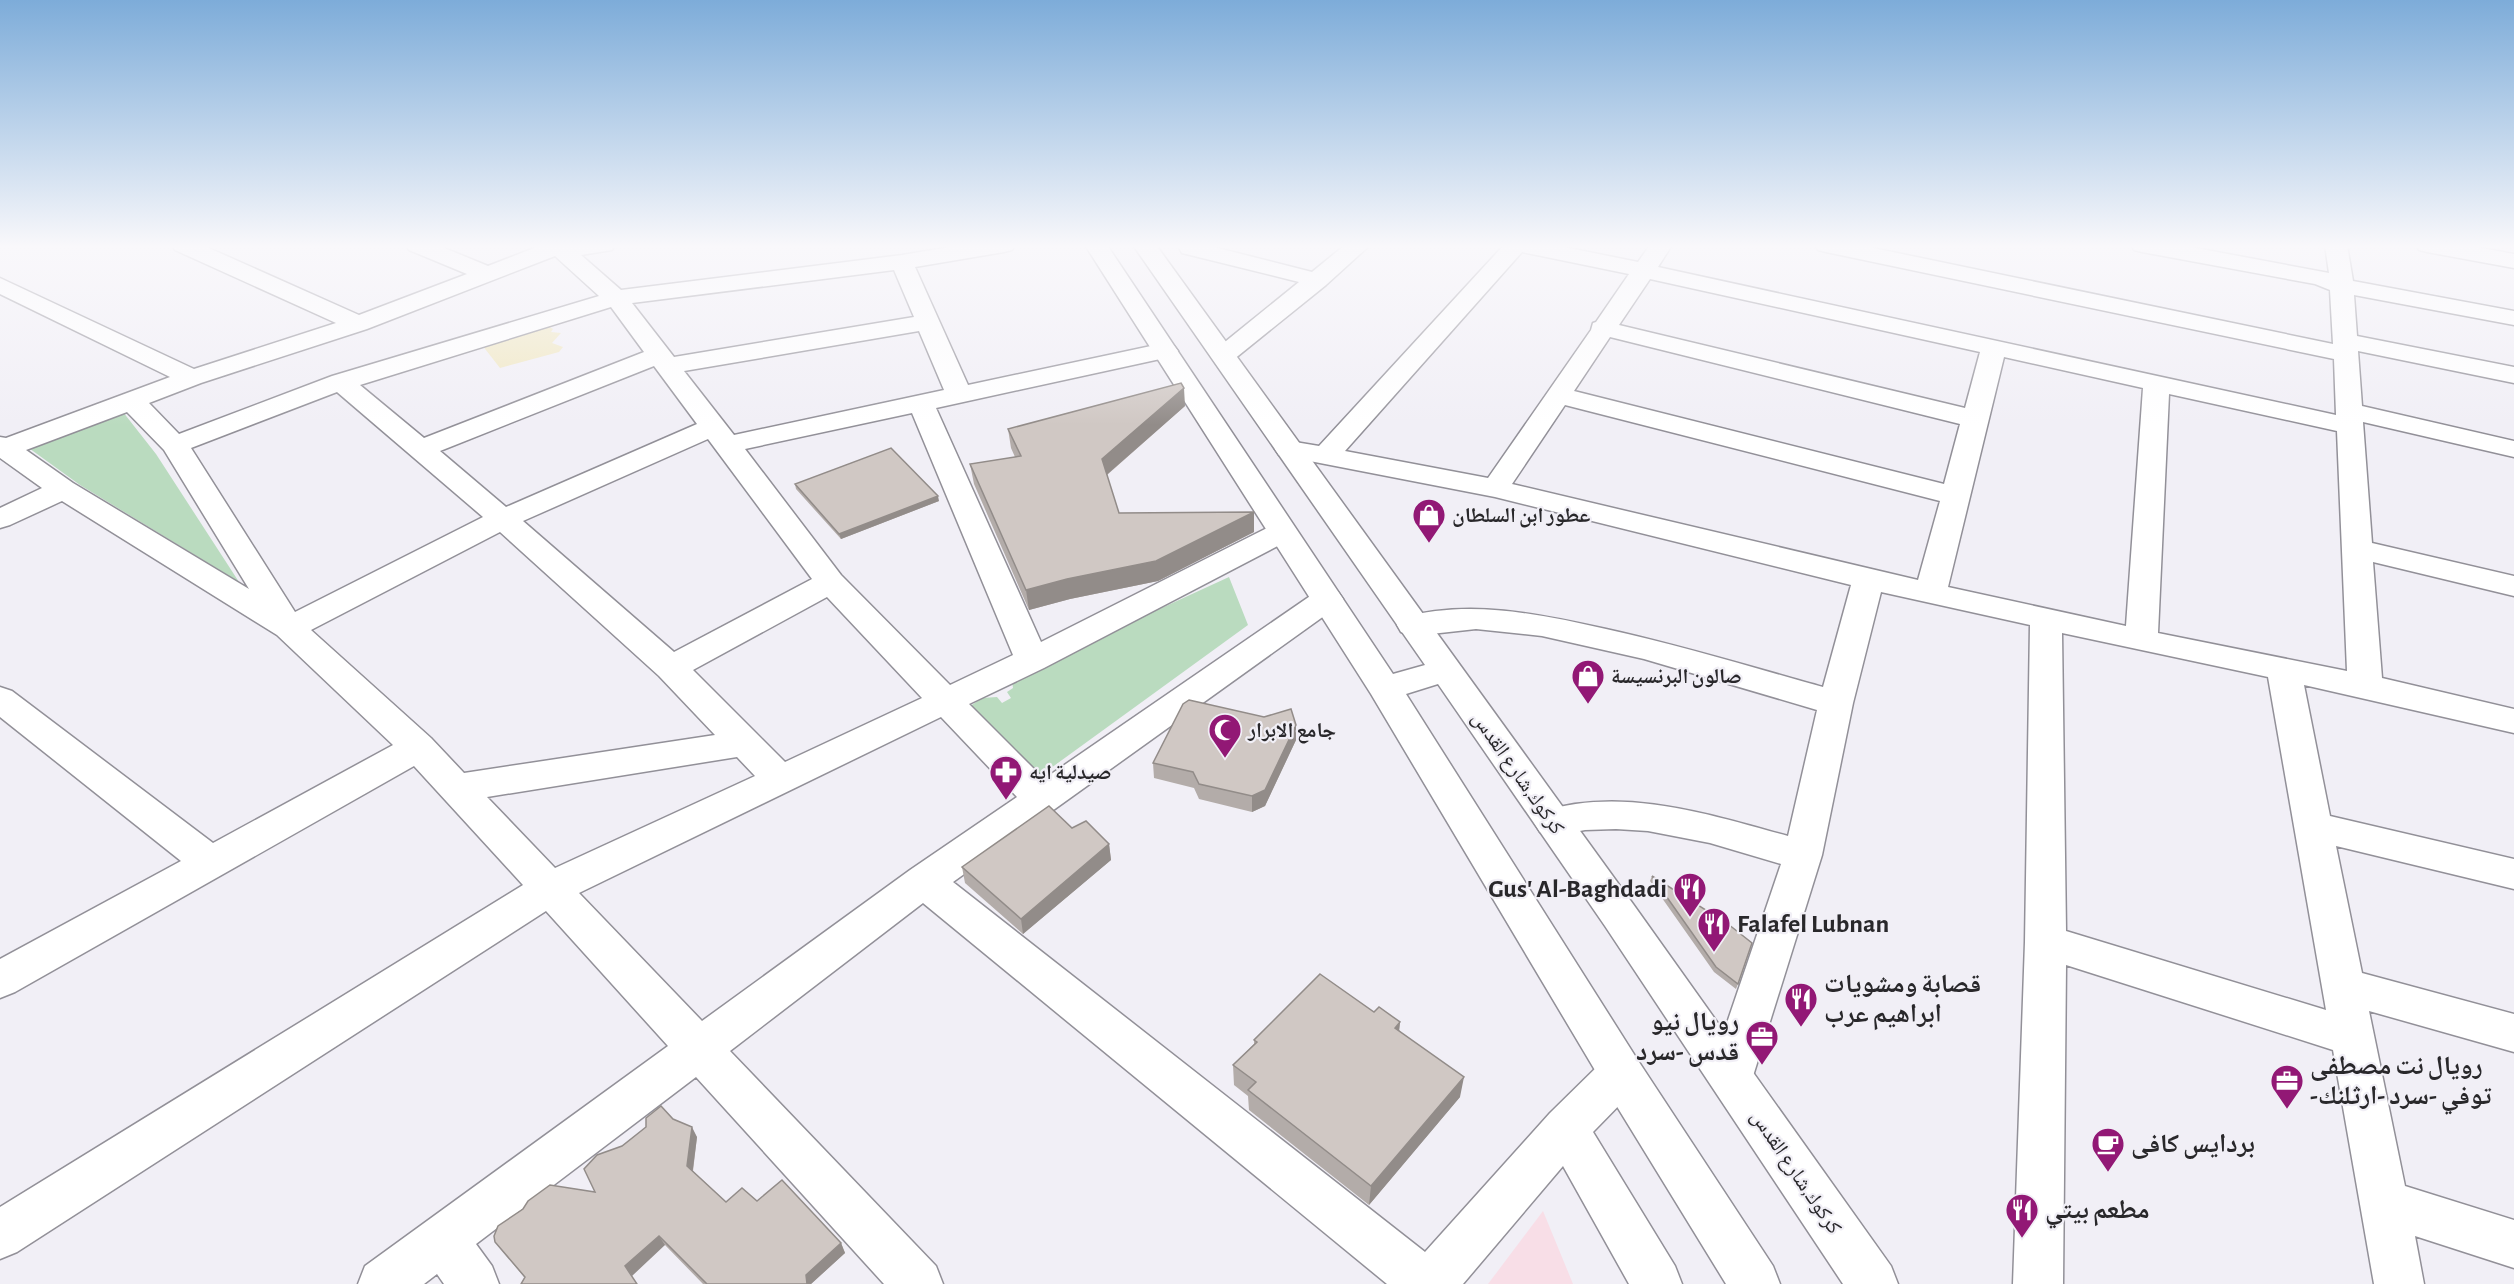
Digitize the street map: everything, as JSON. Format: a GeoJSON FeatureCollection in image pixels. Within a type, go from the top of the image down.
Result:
{"type":"FeatureCollection","features":[{"type":"Feature","properties":{"kind":"street"},"geometry":{"type":"LineString","coordinates":[[41,305],[192,378]]}},
{"type":"Feature","properties":{"kind":"street"},"geometry":{"type":"LineString","coordinates":[[316,305],[358,324]]}},
{"type":"Feature","properties":{"kind":"street"},"geometry":{"type":"LineString","coordinates":[[3,447],[192,378],[358,324],[407,305]]}},
{"type":"Feature","properties":{"kind":"street"},"geometry":{"type":"LineString","coordinates":[[175,445],[341,382],[593,305]]}},
{"type":"Feature","properties":{"kind":"street"},"geometry":{"type":"LineString","coordinates":[[621,305],[830,582],[948,700],[1041,799]]}},
{"type":"Feature","properties":{"kind":"street"},"geometry":{"type":"LineString","coordinates":[[921,305],[960,396]]}},
{"type":"Feature","properties":{"kind":"street"},"geometry":{"type":"LineString","coordinates":[[1135,305],[1385,688],[1621,1073],[1755,1284]]}},
{"type":"Feature","properties":{"kind":"street","name":"كركوك,شارع القدس"},"geometry":{"type":"LineString","coordinates":[[1187,305],[1731,1076],[1873,1284]]}},
{"type":"Feature","properties":{"kind":"street"},"geometry":{"type":"LineString","coordinates":[[1224,355],[1287,305]]}},
{"type":"Feature","properties":{"kind":"street"},"geometry":{"type":"LineString","coordinates":[[1326,456],[1463,305]]}},
{"type":"Feature","properties":{"kind":"street"},"geometry":{"type":"LineString","coordinates":[[1495,488],[1618,305]]}},
{"type":"Feature","properties":{"kind":"street"},"geometry":{"type":"LineString","coordinates":[[1797,305],[2156,384],[2514,449]]}},
{"type":"Feature","properties":{"kind":"street"},"geometry":{"type":"LineString","coordinates":[[2129,305],[2346,347],[2514,375]]}},
{"type":"Feature","properties":{"kind":"street"},"geometry":{"type":"LineString","coordinates":[[2343,305],[2365,686]]}},
{"type":"Feature","properties":{"kind":"street"},"geometry":{"type":"LineString","coordinates":[[2444,305],[2514,318]]}},
{"type":"Feature","properties":{"kind":"street"},"geometry":{"type":"LineString","coordinates":[[420,449],[663,360],[928,322]]}},
{"type":"Feature","properties":{"kind":"street"},"geometry":{"type":"LineString","coordinates":[[1602,328],[1974,419]]}},
{"type":"Feature","properties":{"kind":"street"},"geometry":{"type":"LineString","coordinates":[[1931,592],[1993,349]]}},
{"type":"Feature","properties":{"kind":"street"},"geometry":{"type":"LineString","coordinates":[[289,628],[503,519],[720,436],[921,404],[1165,351]]}},
{"type":"Feature","properties":{"kind":"street"},"geometry":{"type":"LineString","coordinates":[[341,382],[503,519],[670,668],[779,778]]}},
{"type":"Feature","properties":{"kind":"street"},"geometry":{"type":"LineString","coordinates":[[2141,640],[2156,384]]}},
{"type":"Feature","properties":{"kind":"street"},"geometry":{"type":"LineString","coordinates":[[1557,395],[1956,496]]}},
{"type":"Feature","properties":{"kind":"street"},"geometry":{"type":"LineString","coordinates":[[131,401],[175,445],[289,628]]}},
{"type":"Feature","properties":{"kind":"street"},"geometry":{"type":"LineString","coordinates":[[921,404],[1032,660]]}},
{"type":"Feature","properties":{"kind":"street"},"geometry":{"type":"LineString","coordinates":[[3,447],[63,489],[289,628],[418,747],[918,1284]]}},
{"type":"Feature","properties":{"kind":"street"},"geometry":{"type":"LineString","coordinates":[[1289,449],[1495,488],[1868,579],[2514,720]]}},
{"type":"Feature","properties":{"kind":"street"},"geometry":{"type":"LineString","coordinates":[[0,519],[63,489]]}},
{"type":"Feature","properties":{"kind":"street"},"geometry":{"type":"LineString","coordinates":[[0,1235],[549,888],[1032,660],[1282,532]]}},
{"type":"Feature","properties":{"kind":"street"},"geometry":{"type":"LineString","coordinates":[[2358,549],[2514,586]]}},
{"type":"Feature","properties":{"kind":"street"},"geometry":{"type":"LineString","coordinates":[[1731,1076],[1803,855],[1836,703],[1868,579]]}},
{"type":"Feature","properties":{"kind":"street"},"geometry":{"type":"LineString","coordinates":[[670,668],[830,582]]}},
{"type":"Feature","properties":{"kind":"street"},"geometry":{"type":"LineString","coordinates":[[383,1284],[924,881],[1327,599]]}},
{"type":"Feature","properties":{"kind":"street"},"geometry":{"type":"LineString","coordinates":[[2038,1284],[2046,942],[2046,618]]}},
{"type":"Feature","properties":{"kind":"street"},"geometry":{"type":"LineString","coordinates":[[1413,625],[1476,619],[1542,625],[1648,649],[1836,703]]}},
{"type":"Feature","properties":{"kind":"street"},"geometry":{"type":"LineString","coordinates":[[1385,688],[1446,670]]}},
{"type":"Feature","properties":{"kind":"street"},"geometry":{"type":"LineString","coordinates":[[2284,670],[2399,1284]]}},
{"type":"Feature","properties":{"kind":"street"},"geometry":{"type":"LineString","coordinates":[[0,699],[211,863]]}},
{"type":"Feature","properties":{"kind":"street"},"geometry":{"type":"LineString","coordinates":[[456,788],[744,743]]}},
{"type":"Feature","properties":{"kind":"street"},"geometry":{"type":"LineString","coordinates":[[0,980],[418,747]]}},
{"type":"Feature","properties":{"kind":"street"},"geometry":{"type":"LineString","coordinates":[[1553,822],[1591,814],[1652,816],[1803,855]]}},
{"type":"Feature","properties":{"kind":"street"},"geometry":{"type":"LineString","coordinates":[[2312,826],[2514,874]]}},
{"type":"Feature","properties":{"kind":"street"},"geometry":{"type":"LineString","coordinates":[[924,881],[1428,1284],[1566,1128],[1621,1073]]}},
{"type":"Feature","properties":{"kind":"street"},"geometry":{"type":"LineString","coordinates":[[2046,942],[2352,1037]]}},
{"type":"Feature","properties":{"kind":"street"},"geometry":{"type":"LineString","coordinates":[[2342,986],[2514,1034]]}},
{"type":"Feature","properties":{"kind":"street"},"geometry":{"type":"LineString","coordinates":[[1566,1128],[1657,1284]]}},
{"type":"Feature","properties":{"kind":"street"},"geometry":{"type":"LineString","coordinates":[[2384,1203],[2514,1244]]}},
{"type":"Feature","properties":{"kind":"street"},"geometry":{"type":"LineString","coordinates":[[443,1240],[474,1284]]}},
{"type":"Feature","properties":{"kind":"shaded area"},"geometry":{"type":"Polygon","coordinates":[[[1543,1211],[1573,1284],[1488,1284],[1543,1211]]]}},
{"type":"Feature","properties":{"kind":"green space"},"geometry":{"type":"Polygon","coordinates":[[[123,412],[156,454],[239,582],[80,485],[26,446],[123,412]]]}},
{"type":"Feature","properties":{"kind":"green space"},"geometry":{"type":"Polygon","coordinates":[[[1229,577],[1248,625],[1040,776],[963,711],[982,698],[997,697],[1002,703],[1011,698],[1007,692],[1013,688],[1012,681],[1016,675],[1229,577]]]}},
{"type":"Feature","properties":{"kind":"sand"},"geometry":{"type":"Polygon","coordinates":[[[546,325],[553,329],[551,332],[561,333],[552,343],[563,347],[559,352],[500,368],[482,345],[546,325]]]}},
{"type":"Feature","properties":{"kind":"building"},"geometry":{"type":"Polygon","coordinates":[[[1181,383],[1184,388],[1102,459],[1119,513],[1254,512],[1156,561],[1067,579],[1026,590],[970,464],[1021,456],[1008,429],[1181,383]]]}},
{"type":"Feature","properties":{"kind":"building"},"geometry":{"type":"Polygon","coordinates":[[[891,448],[938,496],[839,534],[795,484],[891,448]]]}},
{"type":"Feature","properties":{"kind":"building","name":"جامع الابرار"},"geometry":{"type":"Polygon","coordinates":[[[1189,700],[1264,717],[1291,709],[1296,725],[1265,790],[1252,796],[1199,784],[1193,772],[1153,763],[1183,704],[1189,700]]]}},
{"type":"Feature","properties":{"kind":"building"},"geometry":{"type":"Polygon","coordinates":[[[1049,806],[1072,828],[1086,821],[1109,844],[1021,919],[962,867],[1049,806]]]}},
{"type":"Feature","properties":{"kind":"building"},"geometry":{"type":"Polygon","coordinates":[[[1652,876],[1728,924],[1752,943],[1738,984],[1716,967],[1652,876]]]}},
{"type":"Feature","properties":{"kind":"building"},"geometry":{"type":"Polygon","coordinates":[[[1320,974],[1374,1012],[1379,1007],[1400,1022],[1395,1028],[1464,1077],[1371,1186],[1248,1090],[1256,1082],[1233,1065],[1257,1042],[1254,1040],[1320,974]]]}},
{"type":"Feature","properties":{"kind":"building"},"geometry":{"type":"Polygon","coordinates":[[[661,1106],[673,1119],[692,1127],[687,1166],[726,1202],[742,1188],[757,1201],[782,1180],[841,1243],[806,1275],[807,1284],[707,1284],[659,1236],[625,1266],[637,1284],[521,1284],[525,1277],[495,1242],[494,1236],[498,1226],[523,1209],[528,1201],[550,1185],[595,1192],[584,1169],[597,1155],[622,1146],[646,1127],[646,1118],[661,1106]]]}},
{"type":"Feature","properties":{"kind":"place","name":"عطور ابن السلطان"},"geometry":{"type":"Point","coordinates":[1429,544]}},
{"type":"Feature","properties":{"kind":"place","name":"صالون البرنسيسة"},"geometry":{"type":"Point","coordinates":[1588,705]}},
{"type":"Feature","properties":{"kind":"place","name":"جامع الابرار"},"geometry":{"type":"Point","coordinates":[1225,759]}},
{"type":"Feature","properties":{"kind":"place","name":"صیدلیة ایە"},"geometry":{"type":"Point","coordinates":[1006,801]}},
{"type":"Feature","properties":{"kind":"place","name":"Gus' Al-Baghdadi"},"geometry":{"type":"Point","coordinates":[1690,918]}},
{"type":"Feature","properties":{"kind":"place","name":"Falafel Lubnan"},"geometry":{"type":"Point","coordinates":[1714,953]}},
{"type":"Feature","properties":{"kind":"place","name":"قصابة ومشويات ابراهيم عرب"},"geometry":{"type":"Point","coordinates":[1801,1028]}},
{"type":"Feature","properties":{"kind":"place","name":"رويال نيو قدس -سرد"},"geometry":{"type":"Point","coordinates":[1762,1066]}},
{"type":"Feature","properties":{"kind":"place","name":"رويال نت مصطفى -توفي -سرد -ارثلنك"},"geometry":{"type":"Point","coordinates":[2287,1110]}},
{"type":"Feature","properties":{"kind":"place","name":"بردايس کافى"},"geometry":{"type":"Point","coordinates":[2108,1173]}},
{"type":"Feature","properties":{"kind":"place","name":"مطعم بيتي"},"geometry":{"type":"Point","coordinates":[2022,1239]}}]}
